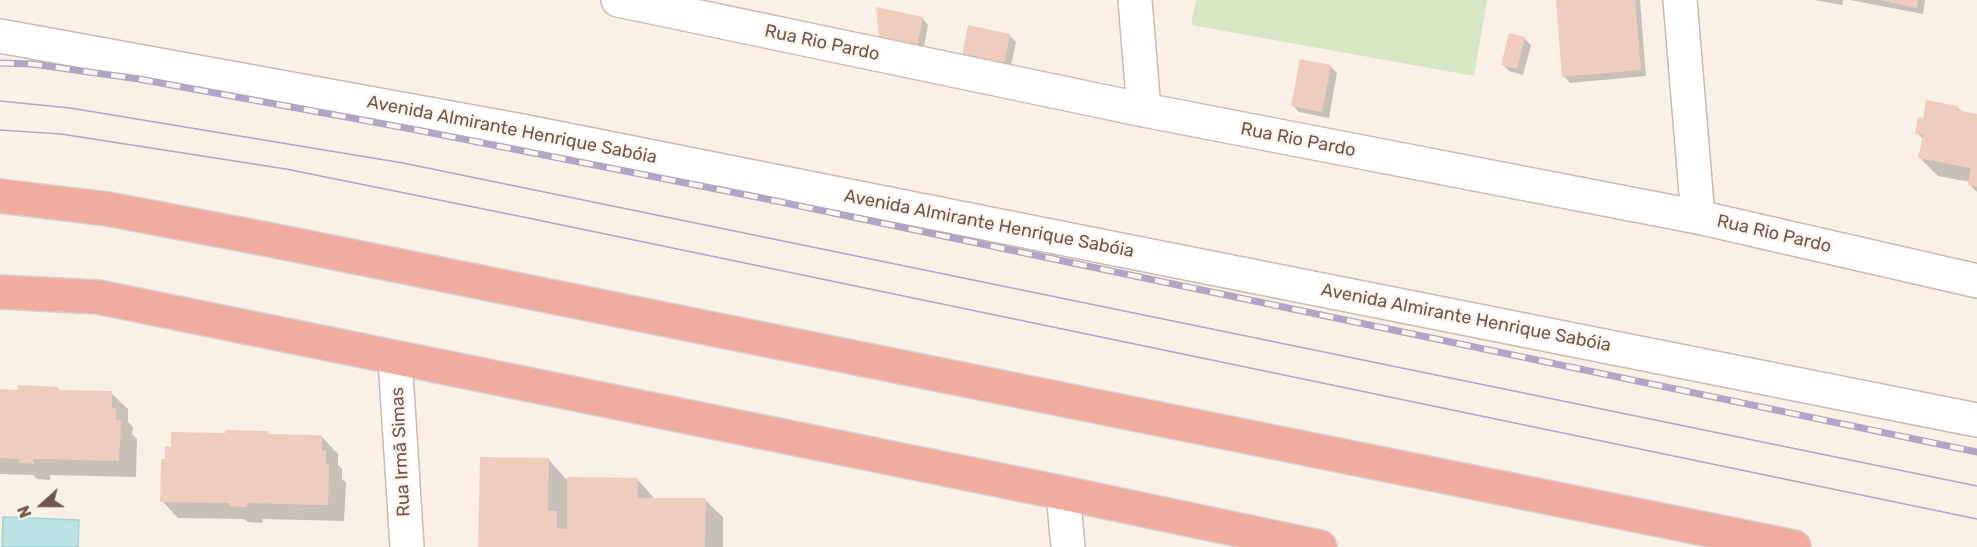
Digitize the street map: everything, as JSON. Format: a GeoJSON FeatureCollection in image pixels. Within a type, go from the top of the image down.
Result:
{"type":"FeatureCollection","features":[{"type":"Feature","properties":{"kind":"highway"},"geometry":{"type":"LineString","coordinates":[[0,196],[108,209],[271,240],[1794,547]]}},
{"type":"Feature","properties":{"kind":"highway"},"geometry":{"type":"LineString","coordinates":[[0,292],[98,297],[1320,547]]}},
{"type":"Feature","properties":{"kind":"street","name":"Rua Rio Pardo"},"geometry":{"type":"LineString","coordinates":[[618,0],[1144,110],[1698,217],[1977,281]]}},
{"type":"Feature","properties":{"kind":"street"},"geometry":{"type":"LineString","coordinates":[[1135,0],[1144,110]]}},
{"type":"Feature","properties":{"kind":"street"},"geometry":{"type":"LineString","coordinates":[[1680,0],[1698,217]]}},
{"type":"Feature","properties":{"kind":"street","name":"Avenida Almirante Henrique Sabóia"},"geometry":{"type":"LineString","coordinates":[[0,36],[522,130],[1977,420]]}},
{"type":"Feature","properties":{"kind":"street","name":"Rua Irmã Simas"},"geometry":{"type":"LineString","coordinates":[[395,358],[407,547]]}},
{"type":"Feature","properties":{"kind":"street"},"geometry":{"type":"LineString","coordinates":[[1063,493],[1068,547]]}},
{"type":"Feature","properties":{"kind":"green space"},"geometry":{"type":"Polygon","coordinates":[[[1196,0],[1487,0],[1474,76],[1191,25],[1196,0]]]}},
{"type":"Feature","properties":{"kind":"water"},"geometry":{"type":"Polygon","coordinates":[[[3,517],[79,520],[78,547],[2,547],[3,517]]]}},
{"type":"Feature","properties":{"kind":"building"},"geometry":{"type":"Polygon","coordinates":[[[1556,0],[1635,0],[1641,70],[1562,77],[1556,0]]]}},
{"type":"Feature","properties":{"kind":"building"},"geometry":{"type":"Polygon","coordinates":[[[1880,0],[1918,0],[1917,8],[1880,0]]]}},
{"type":"Feature","properties":{"kind":"building"},"geometry":{"type":"Polygon","coordinates":[[[876,7],[923,17],[917,47],[879,39],[876,7]]]}},
{"type":"Feature","properties":{"kind":"building"},"geometry":{"type":"Polygon","coordinates":[[[968,25],[1010,34],[1004,65],[962,56],[968,25]]]}},
{"type":"Feature","properties":{"kind":"building"},"geometry":{"type":"Polygon","coordinates":[[[1509,33],[1525,37],[1517,69],[1501,65],[1509,33]]]}},
{"type":"Feature","properties":{"kind":"building"},"geometry":{"type":"Polygon","coordinates":[[[1300,59],[1331,65],[1322,112],[1291,106],[1300,59]]]}},
{"type":"Feature","properties":{"kind":"building"},"geometry":{"type":"Polygon","coordinates":[[[1926,100],[1958,106],[1957,110],[1977,114],[1977,187],[1968,185],[1971,168],[1918,158],[1923,135],[1915,134],[1918,117],[1923,118],[1926,100]]]}},
{"type":"Feature","properties":{"kind":"building"},"geometry":{"type":"Polygon","coordinates":[[[18,385],[58,387],[59,390],[112,391],[112,408],[117,409],[116,420],[121,421],[119,461],[34,459],[34,464],[19,463],[19,459],[0,458],[0,389],[18,390],[18,385]]]}},
{"type":"Feature","properties":{"kind":"building"},"geometry":{"type":"Polygon","coordinates":[[[225,430],[322,435],[322,451],[326,451],[326,464],[329,465],[328,505],[247,503],[246,507],[229,506],[229,503],[160,502],[161,459],[165,459],[165,446],[171,447],[171,432],[225,433],[225,430]]]}},
{"type":"Feature","properties":{"kind":"building"},"geometry":{"type":"Polygon","coordinates":[[[480,457],[549,458],[548,511],[557,511],[557,528],[567,529],[567,477],[638,478],[637,498],[706,498],[705,547],[478,547],[480,457]]]}},
{"type":"Feature","properties":{"kind":"tram line"},"geometry":{"type":"LineString","coordinates":[[0,101],[70,108],[403,163],[1977,486]]}},
{"type":"Feature","properties":{"kind":"tram line"},"geometry":{"type":"LineString","coordinates":[[0,130],[61,134],[286,169],[1977,519]]}},
{"type":"Feature","properties":{"kind":"railway"},"geometry":{"type":"LineString","coordinates":[[0,63],[32,64],[139,79],[417,130],[757,197],[1977,452]]}}]}
